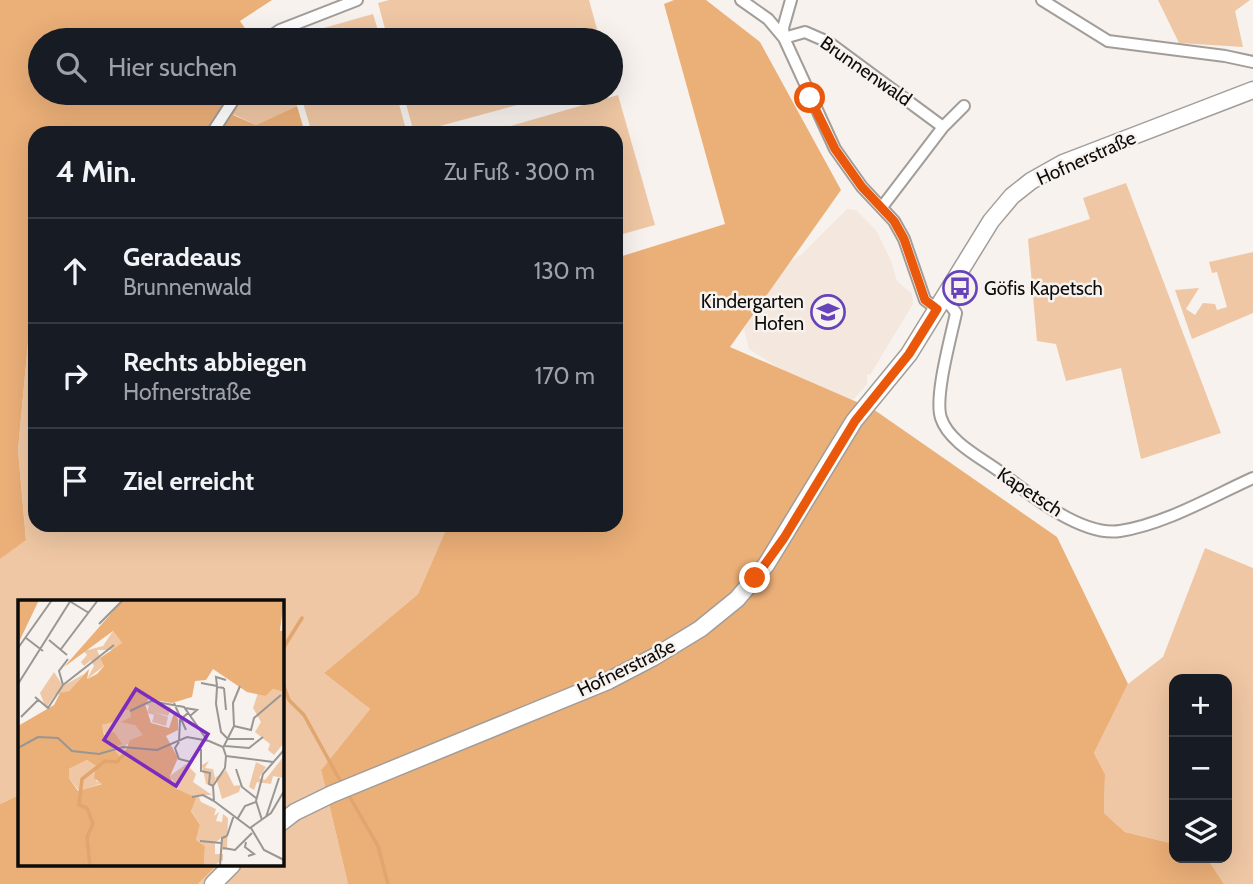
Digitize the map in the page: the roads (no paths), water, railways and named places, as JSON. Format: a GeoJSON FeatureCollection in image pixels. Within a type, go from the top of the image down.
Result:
{"type":"FeatureCollection","features":[{"type":"Feature","properties":{"kind":"main road","name":"Hofnerstraße"},"geometry":{"type":"LineString","coordinates":[[284,820],[331,794],[608,681],[700,629],[737,599],[766,565],[842,442],[861,428],[877,409],[889,381],[940,305],[991,221],[1012,197],[1031,181],[1063,163],[1253,90]]}},
{"type":"Feature","properties":{"kind":"main road"},"geometry":{"type":"LineString","coordinates":[[213,884],[231,866]]}},
{"type":"Feature","properties":{"kind":"street"},"geometry":{"type":"LineString","coordinates":[[285,28],[357,0]]}},
{"type":"Feature","properties":{"kind":"street","name":"Brunnenwald"},"geometry":{"type":"LineString","coordinates":[[740,0],[768,19],[785,38],[835,149],[862,187],[894,221],[904,239],[925,300],[940,305]]}},
{"type":"Feature","properties":{"kind":"street"},"geometry":{"type":"LineString","coordinates":[[785,38],[783,28],[791,0]]}},
{"type":"Feature","properties":{"kind":"street"},"geometry":{"type":"LineString","coordinates":[[1042,0],[1108,41],[1253,62]]}},
{"type":"Feature","properties":{"kind":"street","name":"Brunnenwald"},"geometry":{"type":"LineString","coordinates":[[785,38],[805,32],[828,43],[943,127]]}},
{"type":"Feature","properties":{"kind":"street"},"geometry":{"type":"LineString","coordinates":[[217,126],[230,105]]}},
{"type":"Feature","properties":{"kind":"street"},"geometry":{"type":"LineString","coordinates":[[882,208],[943,127],[964,106]]}},
{"type":"Feature","properties":{"kind":"street","name":"Kapetsch"},"geometry":{"type":"LineString","coordinates":[[940,305],[951,306],[956,313],[938,401],[942,423],[978,458],[1001,472],[1021,490],[1082,525],[1100,531],[1119,531],[1179,512],[1253,478]]}},
{"type":"Feature","properties":{"kind":"waterway"},"geometry":{"type":"LineString","coordinates":[[284,647],[302,618]]}},
{"type":"Feature","properties":{"kind":"waterway"},"geometry":{"type":"LineString","coordinates":[[284,686],[289,700],[304,715],[342,784]]}},
{"type":"Feature","properties":{"kind":"waterway"},"geometry":{"type":"LineString","coordinates":[[348,794],[378,846],[388,884]]}},
{"type":"Feature","properties":{"kind":"place","name":"Göfis Kapetsch"},"geometry":{"type":"Point","coordinates":[960,288]}},
{"type":"Feature","properties":{"kind":"place","name":"Kindergarten Hofen"},"geometry":{"type":"Point","coordinates":[828,312]}}]}
